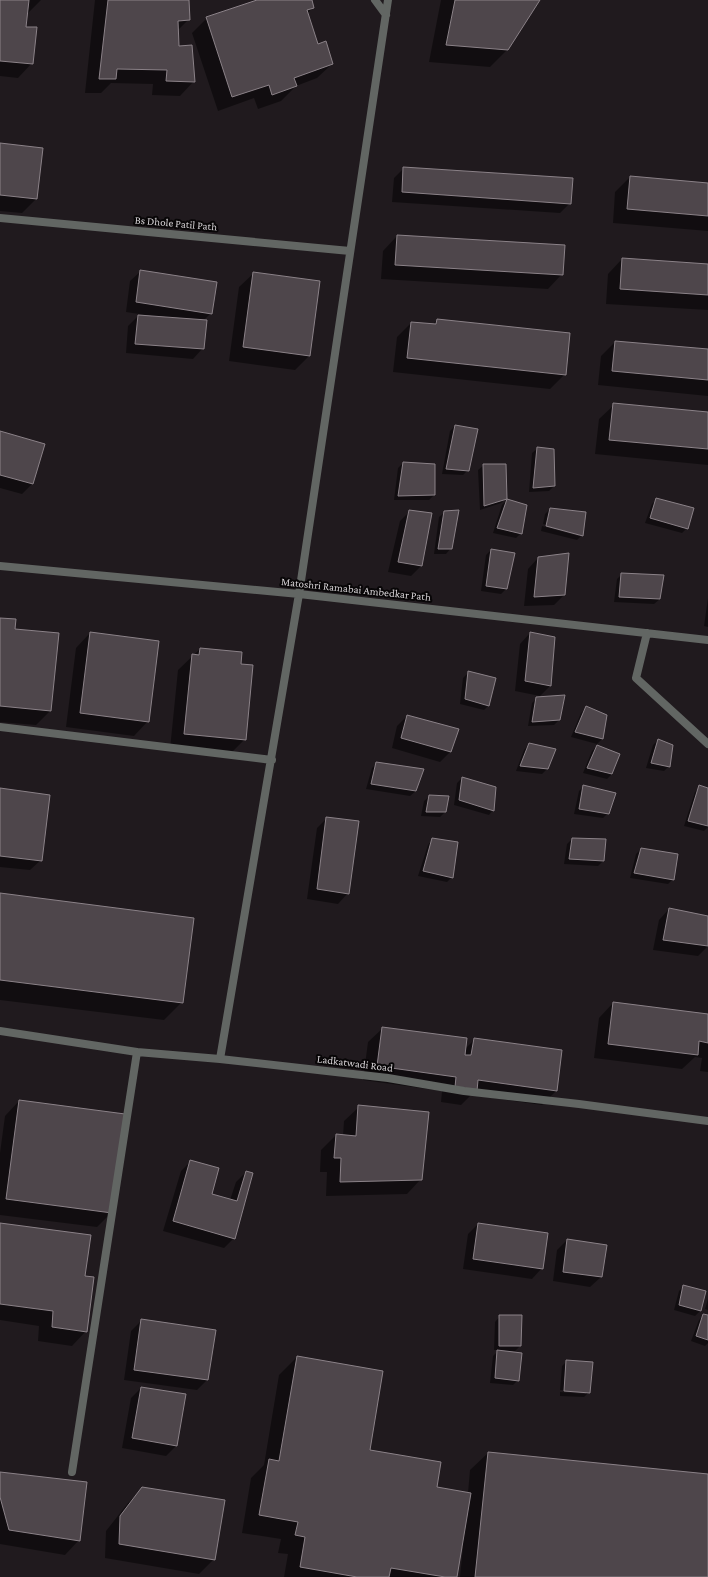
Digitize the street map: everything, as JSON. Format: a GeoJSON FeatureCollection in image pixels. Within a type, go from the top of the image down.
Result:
{"type":"FeatureCollection","features":[{"type":"Feature","properties":{"kind":"street"},"geometry":{"type":"LineString","coordinates":[[375,0],[386,15]]}},
{"type":"Feature","properties":{"kind":"street"},"geometry":{"type":"LineString","coordinates":[[220,1059],[299,594],[388,0]]}},
{"type":"Feature","properties":{"kind":"street","name":"Bs Dhole Patil Path"},"geometry":{"type":"LineString","coordinates":[[0,218],[350,251]]}},
{"type":"Feature","properties":{"kind":"street","name":"Matoshri Ramabai Ambedkar Path"},"geometry":{"type":"LineString","coordinates":[[0,566],[299,594],[708,640]]}},
{"type":"Feature","properties":{"kind":"street"},"geometry":{"type":"LineString","coordinates":[[647,633],[636,678],[708,744]]}},
{"type":"Feature","properties":{"kind":"street"},"geometry":{"type":"LineString","coordinates":[[0,727],[272,760]]}},
{"type":"Feature","properties":{"kind":"street","name":"Ladkatwadi Road"},"geometry":{"type":"LineString","coordinates":[[0,1031],[137,1052],[220,1059],[388,1078],[464,1091],[708,1121]]}},
{"type":"Feature","properties":{"kind":"street"},"geometry":{"type":"LineString","coordinates":[[72,1472],[137,1052]]}},
{"type":"Feature","properties":{"kind":"building"},"geometry":{"type":"Polygon","coordinates":[[[0,0],[29,0],[26,27],[37,27],[33,64],[0,61],[0,0]]]}},
{"type":"Feature","properties":{"kind":"building"},"geometry":{"type":"Polygon","coordinates":[[[108,0],[189,0],[190,20],[178,21],[179,46],[192,45],[195,82],[166,81],[167,70],[117,69],[116,79],[99,79],[108,0]]]}},
{"type":"Feature","properties":{"kind":"building"},"geometry":{"type":"Polygon","coordinates":[[[257,0],[312,0],[314,8],[307,10],[318,44],[326,41],[333,64],[294,78],[297,86],[272,95],[269,85],[232,97],[206,17],[257,0]]]}},
{"type":"Feature","properties":{"kind":"building"},"geometry":{"type":"Polygon","coordinates":[[[455,0],[540,0],[508,50],[446,45],[455,0]]]}},
{"type":"Feature","properties":{"kind":"building"},"geometry":{"type":"Polygon","coordinates":[[[0,143],[43,148],[37,199],[0,195],[0,143]]]}},
{"type":"Feature","properties":{"kind":"building"},"geometry":{"type":"Polygon","coordinates":[[[403,167],[573,178],[571,204],[402,192],[403,167]]]}},
{"type":"Feature","properties":{"kind":"building"},"geometry":{"type":"Polygon","coordinates":[[[630,176],[708,183],[708,216],[627,209],[630,176]]]}},
{"type":"Feature","properties":{"kind":"building"},"geometry":{"type":"Polygon","coordinates":[[[397,235],[565,245],[563,275],[395,265],[397,235]]]}},
{"type":"Feature","properties":{"kind":"building"},"geometry":{"type":"Polygon","coordinates":[[[622,258],[708,264],[708,295],[620,289],[622,258]]]}},
{"type":"Feature","properties":{"kind":"building"},"geometry":{"type":"Polygon","coordinates":[[[140,270],[217,282],[212,314],[136,302],[140,270]]]}},
{"type":"Feature","properties":{"kind":"building"},"geometry":{"type":"Polygon","coordinates":[[[253,272],[320,281],[310,356],[243,347],[253,272]]]}},
{"type":"Feature","properties":{"kind":"building"},"geometry":{"type":"Polygon","coordinates":[[[138,315],[207,320],[204,349],[135,344],[138,315]]]}},
{"type":"Feature","properties":{"kind":"building"},"geometry":{"type":"Polygon","coordinates":[[[437,319],[570,333],[566,375],[407,358],[411,322],[436,324],[437,319]]]}},
{"type":"Feature","properties":{"kind":"building"},"geometry":{"type":"Polygon","coordinates":[[[615,341],[708,349],[708,380],[612,371],[615,341]]]}},
{"type":"Feature","properties":{"kind":"building"},"geometry":{"type":"Polygon","coordinates":[[[613,403],[708,412],[708,449],[609,440],[613,403]]]}},
{"type":"Feature","properties":{"kind":"building"},"geometry":{"type":"Polygon","coordinates":[[[455,425],[478,429],[469,471],[446,469],[455,425]]]}},
{"type":"Feature","properties":{"kind":"building"},"geometry":{"type":"Polygon","coordinates":[[[0,431],[45,444],[33,484],[0,475],[0,431]]]}},
{"type":"Feature","properties":{"kind":"building"},"geometry":{"type":"Polygon","coordinates":[[[537,447],[554,449],[555,486],[533,488],[537,447]]]}},
{"type":"Feature","properties":{"kind":"building"},"geometry":{"type":"Polygon","coordinates":[[[403,462],[435,464],[435,495],[398,496],[403,462]]]}},
{"type":"Feature","properties":{"kind":"building"},"geometry":{"type":"Polygon","coordinates":[[[483,464],[506,464],[507,499],[484,506],[483,464]]]}},
{"type":"Feature","properties":{"kind":"building"},"geometry":{"type":"Polygon","coordinates":[[[656,498],[694,508],[688,529],[650,518],[656,498]]]}},
{"type":"Feature","properties":{"kind":"building"},"geometry":{"type":"Polygon","coordinates":[[[507,499],[527,505],[522,534],[497,528],[507,499]]]}},
{"type":"Feature","properties":{"kind":"building"},"geometry":{"type":"Polygon","coordinates":[[[550,508],[586,512],[583,536],[546,526],[550,508]]]}},
{"type":"Feature","properties":{"kind":"building"},"geometry":{"type":"Polygon","coordinates":[[[409,510],[432,513],[422,566],[398,562],[409,510]]]}},
{"type":"Feature","properties":{"kind":"building"},"geometry":{"type":"Polygon","coordinates":[[[459,510],[452,549],[438,549],[444,511],[459,510]]]}},
{"type":"Feature","properties":{"kind":"building"},"geometry":{"type":"Polygon","coordinates":[[[491,549],[515,553],[507,589],[486,586],[491,549]]]}},
{"type":"Feature","properties":{"kind":"building"},"geometry":{"type":"Polygon","coordinates":[[[569,553],[565,595],[534,597],[538,557],[569,553]]]}},
{"type":"Feature","properties":{"kind":"building"},"geometry":{"type":"Polygon","coordinates":[[[621,573],[664,575],[660,599],[619,597],[621,573]]]}},
{"type":"Feature","properties":{"kind":"building"},"geometry":{"type":"Polygon","coordinates":[[[0,618],[16,619],[15,629],[59,633],[51,711],[0,706],[0,618]]]}},
{"type":"Feature","properties":{"kind":"building"},"geometry":{"type":"Polygon","coordinates":[[[90,632],[159,641],[149,722],[80,713],[90,632]]]}},
{"type":"Feature","properties":{"kind":"building"},"geometry":{"type":"Polygon","coordinates":[[[530,632],[555,637],[551,686],[525,681],[530,632]]]}},
{"type":"Feature","properties":{"kind":"building"},"geometry":{"type":"Polygon","coordinates":[[[200,648],[242,652],[241,664],[253,665],[246,740],[184,734],[192,654],[199,655],[200,648]]]}},
{"type":"Feature","properties":{"kind":"building"},"geometry":{"type":"Polygon","coordinates":[[[468,671],[496,678],[489,706],[465,699],[468,671]]]}},
{"type":"Feature","properties":{"kind":"building"},"geometry":{"type":"Polygon","coordinates":[[[565,695],[560,720],[532,722],[536,697],[565,695]]]}},
{"type":"Feature","properties":{"kind":"building"},"geometry":{"type":"Polygon","coordinates":[[[586,706],[607,715],[603,739],[575,732],[586,706]]]}},
{"type":"Feature","properties":{"kind":"building"},"geometry":{"type":"Polygon","coordinates":[[[407,715],[459,729],[451,752],[401,738],[407,715]]]}},
{"type":"Feature","properties":{"kind":"building"},"geometry":{"type":"Polygon","coordinates":[[[658,739],[673,745],[670,767],[651,763],[658,739]]]}},
{"type":"Feature","properties":{"kind":"building"},"geometry":{"type":"Polygon","coordinates":[[[529,743],[556,749],[548,769],[520,766],[529,743]]]}},
{"type":"Feature","properties":{"kind":"building"},"geometry":{"type":"Polygon","coordinates":[[[597,745],[620,754],[612,774],[587,768],[597,745]]]}},
{"type":"Feature","properties":{"kind":"building"},"geometry":{"type":"Polygon","coordinates":[[[376,762],[424,769],[416,791],[371,784],[376,762]]]}},
{"type":"Feature","properties":{"kind":"building"},"geometry":{"type":"Polygon","coordinates":[[[462,777],[496,787],[494,811],[459,800],[462,777]]]}},
{"type":"Feature","properties":{"kind":"building"},"geometry":{"type":"Polygon","coordinates":[[[583,785],[616,793],[609,814],[579,809],[583,785]]]}},
{"type":"Feature","properties":{"kind":"building"},"geometry":{"type":"Polygon","coordinates":[[[699,785],[708,788],[708,826],[688,821],[699,785]]]}},
{"type":"Feature","properties":{"kind":"building"},"geometry":{"type":"Polygon","coordinates":[[[0,788],[50,795],[42,861],[0,856],[0,788]]]}},
{"type":"Feature","properties":{"kind":"building"},"geometry":{"type":"Polygon","coordinates":[[[429,795],[449,796],[446,812],[426,812],[429,795]]]}},
{"type":"Feature","properties":{"kind":"building"},"geometry":{"type":"Polygon","coordinates":[[[326,817],[359,821],[349,894],[317,889],[326,817]]]}},
{"type":"Feature","properties":{"kind":"building"},"geometry":{"type":"Polygon","coordinates":[[[432,838],[458,842],[453,878],[423,871],[432,838]]]}},
{"type":"Feature","properties":{"kind":"building"},"geometry":{"type":"Polygon","coordinates":[[[572,838],[606,839],[604,861],[569,859],[572,838]]]}},
{"type":"Feature","properties":{"kind":"building"},"geometry":{"type":"Polygon","coordinates":[[[641,848],[678,854],[674,880],[634,873],[641,848]]]}},
{"type":"Feature","properties":{"kind":"building"},"geometry":{"type":"Polygon","coordinates":[[[0,893],[194,918],[183,1003],[0,980],[0,893]]]}},
{"type":"Feature","properties":{"kind":"building"},"geometry":{"type":"Polygon","coordinates":[[[669,908],[708,916],[708,946],[663,940],[669,908]]]}},
{"type":"Feature","properties":{"kind":"building"},"geometry":{"type":"Polygon","coordinates":[[[613,1002],[708,1014],[708,1043],[699,1041],[698,1055],[608,1044],[613,1002]]]}},
{"type":"Feature","properties":{"kind":"building"},"geometry":{"type":"Polygon","coordinates":[[[382,1027],[467,1038],[465,1055],[471,1055],[474,1038],[562,1050],[557,1091],[478,1080],[477,1091],[455,1087],[456,1077],[377,1066],[382,1027]]]}},
{"type":"Feature","properties":{"kind":"building"},"geometry":{"type":"Polygon","coordinates":[[[19,1100],[125,1114],[112,1213],[6,1199],[19,1100]]]}},
{"type":"Feature","properties":{"kind":"building"},"geometry":{"type":"Polygon","coordinates":[[[358,1105],[429,1112],[422,1180],[340,1182],[341,1158],[334,1158],[336,1134],[356,1136],[358,1105]]]}},
{"type":"Feature","properties":{"kind":"building"},"geometry":{"type":"Polygon","coordinates":[[[190,1160],[219,1168],[212,1194],[237,1201],[246,1171],[253,1173],[235,1239],[173,1221],[190,1160]]]}},
{"type":"Feature","properties":{"kind":"building"},"geometry":{"type":"Polygon","coordinates":[[[0,1223],[91,1235],[85,1276],[94,1277],[87,1332],[52,1327],[53,1311],[0,1304],[0,1223]]]}},
{"type":"Feature","properties":{"kind":"building"},"geometry":{"type":"Polygon","coordinates":[[[478,1223],[548,1233],[543,1269],[473,1259],[478,1223]]]}},
{"type":"Feature","properties":{"kind":"building"},"geometry":{"type":"Polygon","coordinates":[[[567,1239],[607,1245],[602,1277],[563,1272],[567,1239]]]}},
{"type":"Feature","properties":{"kind":"building"},"geometry":{"type":"Polygon","coordinates":[[[683,1285],[706,1291],[701,1311],[679,1305],[683,1285]]]}},
{"type":"Feature","properties":{"kind":"building"},"geometry":{"type":"Polygon","coordinates":[[[703,1314],[708,1315],[708,1340],[696,1336],[703,1314]]]}},
{"type":"Feature","properties":{"kind":"building"},"geometry":{"type":"Polygon","coordinates":[[[499,1315],[522,1315],[521,1346],[499,1346],[499,1315]]]}},
{"type":"Feature","properties":{"kind":"building"},"geometry":{"type":"Polygon","coordinates":[[[141,1319],[216,1330],[208,1380],[134,1370],[141,1319]]]}},
{"type":"Feature","properties":{"kind":"building"},"geometry":{"type":"Polygon","coordinates":[[[497,1350],[522,1353],[519,1381],[495,1378],[497,1350]]]}},
{"type":"Feature","properties":{"kind":"building"},"geometry":{"type":"Polygon","coordinates":[[[297,1356],[383,1371],[370,1450],[441,1462],[437,1487],[471,1493],[457,1577],[445,1577],[391,1568],[389,1577],[357,1577],[300,1567],[305,1537],[295,1535],[298,1522],[259,1515],[269,1459],[279,1461],[297,1356]]]}},
{"type":"Feature","properties":{"kind":"building"},"geometry":{"type":"Polygon","coordinates":[[[566,1360],[593,1362],[590,1393],[564,1391],[566,1360]]]}},
{"type":"Feature","properties":{"kind":"building"},"geometry":{"type":"Polygon","coordinates":[[[141,1387],[186,1394],[177,1446],[132,1438],[141,1387]]]}},
{"type":"Feature","properties":{"kind":"building"},"geometry":{"type":"Polygon","coordinates":[[[488,1452],[708,1474],[708,1577],[475,1577],[488,1452]]]}},
{"type":"Feature","properties":{"kind":"building"},"geometry":{"type":"Polygon","coordinates":[[[0,1472],[87,1482],[80,1541],[9,1530],[0,1497],[0,1472]]]}},
{"type":"Feature","properties":{"kind":"building"},"geometry":{"type":"Polygon","coordinates":[[[142,1487],[225,1500],[215,1560],[119,1544],[120,1516],[142,1487]]]}}]}
